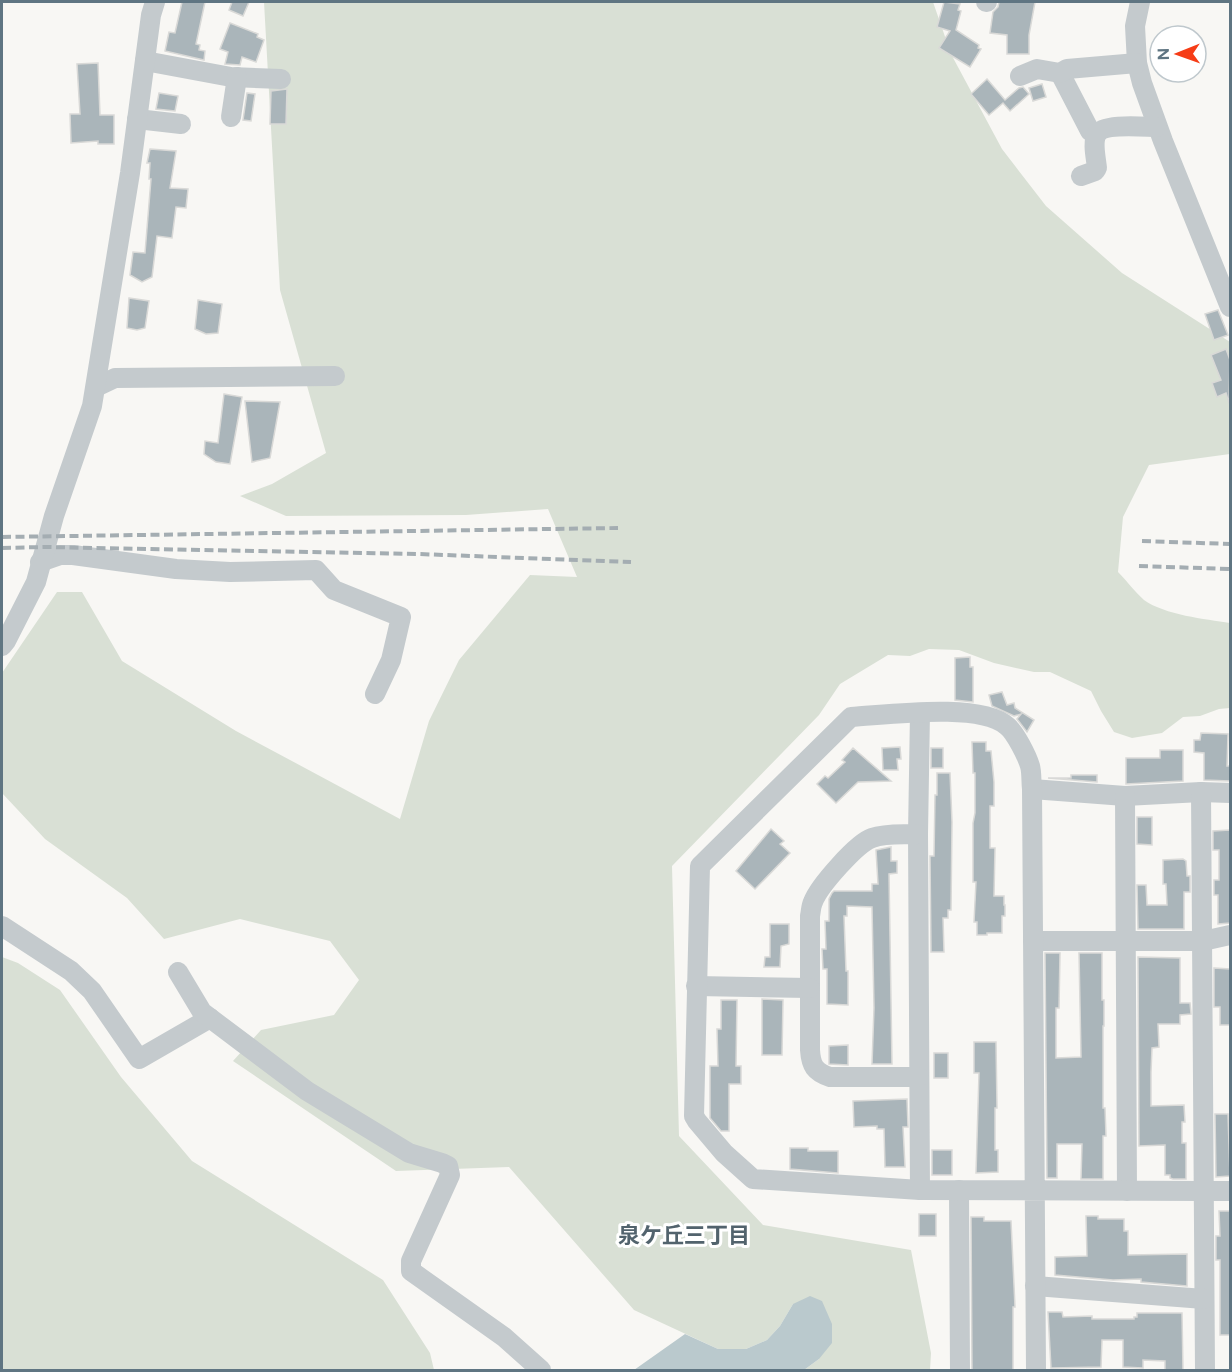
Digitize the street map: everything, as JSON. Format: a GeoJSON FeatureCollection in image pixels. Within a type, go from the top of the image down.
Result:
{"type":"FeatureCollection","features":[{"type":"Feature","properties":{"kind":"street"},"geometry":{"type":"LineString","coordinates":[[2,646],[36,582],[54,516],[92,406],[154,2]]}},
{"type":"Feature","properties":{"kind":"street"},"geometry":{"type":"LineString","coordinates":[[1140,2],[1135,26],[1137,63],[1142,83],[1157,127],[1230,307]]}},
{"type":"Feature","properties":{"kind":"street"},"geometry":{"type":"LineString","coordinates":[[145,61],[166,67],[237,77],[281,79]]}},
{"type":"Feature","properties":{"kind":"street"},"geometry":{"type":"LineString","coordinates":[[1020,76],[1037,69],[1060,73],[1067,69],[1137,63]]}},
{"type":"Feature","properties":{"kind":"street"},"geometry":{"type":"LineString","coordinates":[[1060,73],[1090,130],[1096,135]]}},
{"type":"Feature","properties":{"kind":"street"},"geometry":{"type":"LineString","coordinates":[[231,117],[237,77]]}},
{"type":"Feature","properties":{"kind":"street"},"geometry":{"type":"LineString","coordinates":[[137,119],[180,124]]}},
{"type":"Feature","properties":{"kind":"street"},"geometry":{"type":"LineString","coordinates":[[1096,135],[1109,127],[1157,127]]}},
{"type":"Feature","properties":{"kind":"street"},"geometry":{"type":"LineString","coordinates":[[1081,176],[1095,171],[1096,135]]}},
{"type":"Feature","properties":{"kind":"street"},"geometry":{"type":"LineString","coordinates":[[96,387],[115,378],[335,376]]}},
{"type":"Feature","properties":{"kind":"street"},"geometry":{"type":"LineString","coordinates":[[40,562],[60,555],[73,555],[176,569],[231,572],[316,570],[334,590],[401,617],[391,660],[375,694]]}},
{"type":"Feature","properties":{"kind":"street"},"geometry":{"type":"LineString","coordinates":[[1036,1371],[1035,1286],[1035,1190],[1032,789],[1030,767],[1007,726],[989,717],[963,711],[851,717],[700,866],[694,1116],[724,1153],[753,1179],[920,1190],[1035,1190],[1230,1191]]}},
{"type":"Feature","properties":{"kind":"street"},"geometry":{"type":"LineString","coordinates":[[920,713],[918,834],[920,1190]]}},
{"type":"Feature","properties":{"kind":"street"},"geometry":{"type":"LineString","coordinates":[[1032,789],[1125,796],[1201,792],[1230,793]]}},
{"type":"Feature","properties":{"kind":"street"},"geometry":{"type":"LineString","coordinates":[[1201,792],[1205,1371]]}},
{"type":"Feature","properties":{"kind":"street"},"geometry":{"type":"LineString","coordinates":[[1125,796],[1127,1191]]}},
{"type":"Feature","properties":{"kind":"street"},"geometry":{"type":"LineString","coordinates":[[918,834],[881,836],[867,840],[841,864],[821,888],[813,902],[810,916],[810,988],[811,1064],[818,1073],[830,1077],[919,1077]]}},
{"type":"Feature","properties":{"kind":"street"},"geometry":{"type":"LineString","coordinates":[[2,926],[71,971],[92,991],[139,1059],[210,1018]]}},
{"type":"Feature","properties":{"kind":"street"},"geometry":{"type":"LineString","coordinates":[[1033,941],[1203,941],[1230,935]]}},
{"type":"Feature","properties":{"kind":"street"},"geometry":{"type":"LineString","coordinates":[[178,972],[202,1012],[307,1091],[409,1153],[442,1162],[448,1166],[450,1175],[411,1261],[411,1271],[504,1337],[541,1371]]}},
{"type":"Feature","properties":{"kind":"street"},"geometry":{"type":"LineString","coordinates":[[696,986],[810,988]]}},
{"type":"Feature","properties":{"kind":"street"},"geometry":{"type":"LineString","coordinates":[[959,1190],[960,1371]]}},
{"type":"Feature","properties":{"kind":"street"},"geometry":{"type":"LineString","coordinates":[[1035,1286],[1204,1299]]}},
{"type":"Feature","properties":{"kind":"shaded area"},"geometry":{"type":"Polygon","coordinates":[[[264,2],[933,2],[951,54],[1002,149],[1046,206],[1122,273],[1230,342],[1230,454],[1149,465],[1123,517],[1118,572],[1144,600],[1153,605],[1186,616],[1230,623],[1230,708],[1219,709],[1200,716],[1183,717],[1162,733],[1132,738],[1114,732],[1091,691],[1050,672],[1034,672],[994,663],[959,650],[929,649],[910,656],[888,655],[840,684],[819,715],[672,866],[679,1136],[763,1225],[911,1250],[931,1353],[930,1370],[804,1370],[819,1359],[793,1304],[780,1326],[767,1340],[746,1349],[718,1349],[634,1310],[509,1167],[396,1171],[233,1061],[261,1030],[334,1015],[359,980],[330,941],[240,919],[164,939],[127,898],[45,839],[2,793],[2,673],[57,592],[82,592],[122,661],[236,731],[400,819],[429,721],[459,660],[530,575],[577,577],[548,509],[466,515],[286,516],[240,496],[272,484],[326,453],[280,290],[264,2]]]}},
{"type":"Feature","properties":{"kind":"shaded area"},"geometry":{"type":"Polygon","coordinates":[[[2,957],[18,963],[60,990],[121,1077],[192,1161],[383,1280],[430,1353],[434,1370],[2,1370],[2,957]]]}},
{"type":"Feature","properties":{"kind":"shaded area"},"geometry":{"type":"Polygon","coordinates":[[[810,1296],[822,1301],[832,1324],[832,1343],[819,1359],[804,1370],[634,1370],[685,1334],[718,1349],[746,1349],[767,1340],[780,1326],[793,1304],[810,1296]]]}},
{"type":"Feature","properties":{"kind":"building"},"geometry":{"type":"Polygon","coordinates":[[[182,2],[205,2],[196,44],[200,45],[199,50],[205,51],[204,60],[165,51],[169,32],[175,33],[182,2]]]}},
{"type":"Feature","properties":{"kind":"building"},"geometry":{"type":"Polygon","coordinates":[[[232,2],[249,2],[243,16],[229,10],[232,2]]]}},
{"type":"Feature","properties":{"kind":"building"},"geometry":{"type":"Polygon","coordinates":[[[944,2],[960,4],[958,10],[961,11],[956,30],[979,45],[978,48],[981,49],[970,67],[939,48],[950,31],[937,27],[944,2]]]}},
{"type":"Feature","properties":{"kind":"building"},"geometry":{"type":"Polygon","coordinates":[[[999,2],[1035,2],[1029,35],[1029,54],[1007,54],[1007,35],[990,33],[993,12],[999,2]]]}},
{"type":"Feature","properties":{"kind":"building"},"geometry":{"type":"Polygon","coordinates":[[[230,23],[258,34],[257,37],[264,40],[256,62],[242,57],[240,65],[225,64],[228,52],[220,49],[230,23]]]}},
{"type":"Feature","properties":{"kind":"building"},"geometry":{"type":"Polygon","coordinates":[[[98,63],[100,115],[114,115],[114,144],[98,144],[98,141],[71,143],[70,114],[80,114],[77,64],[98,63]]]}},
{"type":"Feature","properties":{"kind":"building"},"geometry":{"type":"Polygon","coordinates":[[[987,79],[1005,100],[1023,87],[1029,94],[1010,111],[1003,103],[989,115],[971,94],[987,79]]]}},
{"type":"Feature","properties":{"kind":"building"},"geometry":{"type":"Polygon","coordinates":[[[1042,84],[1046,97],[1033,101],[1029,88],[1042,84]]]}},
{"type":"Feature","properties":{"kind":"building"},"geometry":{"type":"Polygon","coordinates":[[[287,89],[286,124],[270,124],[271,91],[287,89]]]}},
{"type":"Feature","properties":{"kind":"building"},"geometry":{"type":"Polygon","coordinates":[[[159,93],[178,96],[175,111],[156,109],[159,93]]]}},
{"type":"Feature","properties":{"kind":"building"},"geometry":{"type":"Polygon","coordinates":[[[247,93],[255,94],[251,121],[243,120],[247,93]]]}},
{"type":"Feature","properties":{"kind":"building"},"geometry":{"type":"Polygon","coordinates":[[[150,149],[176,151],[170,188],[188,189],[186,208],[176,207],[172,238],[157,236],[152,277],[142,282],[130,275],[133,252],[145,253],[151,179],[149,179],[150,163],[147,163],[150,149]]]}},
{"type":"Feature","properties":{"kind":"building"},"geometry":{"type":"Polygon","coordinates":[[[129,298],[149,301],[145,328],[137,330],[127,328],[129,298]]]}},
{"type":"Feature","properties":{"kind":"building"},"geometry":{"type":"Polygon","coordinates":[[[198,300],[222,304],[218,333],[206,334],[195,329],[198,300]]]}},
{"type":"Feature","properties":{"kind":"building"},"geometry":{"type":"Polygon","coordinates":[[[1218,310],[1228,335],[1214,340],[1205,314],[1218,310]]]}},
{"type":"Feature","properties":{"kind":"building"},"geometry":{"type":"Polygon","coordinates":[[[1226,349],[1230,360],[1229,403],[1226,393],[1217,397],[1212,383],[1221,380],[1211,355],[1226,349]]]}},
{"type":"Feature","properties":{"kind":"building"},"geometry":{"type":"Polygon","coordinates":[[[224,394],[242,397],[230,464],[216,462],[204,454],[205,441],[218,443],[224,394]]]}},
{"type":"Feature","properties":{"kind":"building"},"geometry":{"type":"Polygon","coordinates":[[[245,401],[280,402],[270,458],[252,462],[245,401]]]}},
{"type":"Feature","properties":{"kind":"building"},"geometry":{"type":"Polygon","coordinates":[[[970,657],[970,667],[973,667],[973,702],[955,700],[955,658],[970,657]]]}},
{"type":"Feature","properties":{"kind":"building"},"geometry":{"type":"Polygon","coordinates":[[[1002,692],[1007,705],[1014,703],[1015,708],[1034,720],[1027,732],[1017,719],[1021,714],[1014,716],[992,706],[989,695],[1002,692]]]}},
{"type":"Feature","properties":{"kind":"building"},"geometry":{"type":"Polygon","coordinates":[[[1201,733],[1228,734],[1227,766],[1230,766],[1230,781],[1204,780],[1204,753],[1194,752],[1194,740],[1200,740],[1201,733]]]}},
{"type":"Feature","properties":{"kind":"building"},"geometry":{"type":"Polygon","coordinates":[[[972,742],[986,742],[986,751],[991,751],[994,806],[990,806],[990,848],[995,848],[994,896],[1004,896],[1005,905],[1005,916],[1002,916],[1002,933],[987,933],[987,935],[977,935],[977,922],[974,922],[975,773],[973,773],[972,742]]]}},
{"type":"Feature","properties":{"kind":"building"},"geometry":{"type":"Polygon","coordinates":[[[900,747],[901,759],[897,759],[898,770],[883,770],[882,748],[900,747]]]}},
{"type":"Feature","properties":{"kind":"building"},"geometry":{"type":"Polygon","coordinates":[[[853,748],[891,781],[858,782],[836,803],[817,784],[825,776],[828,778],[845,762],[842,760],[853,748]]]}},
{"type":"Feature","properties":{"kind":"building"},"geometry":{"type":"Polygon","coordinates":[[[931,748],[943,748],[943,768],[931,768],[931,748]]]}},
{"type":"Feature","properties":{"kind":"building"},"geometry":{"type":"Polygon","coordinates":[[[1160,750],[1183,750],[1183,781],[1126,784],[1126,758],[1160,758],[1160,750]]]}},
{"type":"Feature","properties":{"kind":"building"},"geometry":{"type":"Polygon","coordinates":[[[937,773],[950,773],[952,822],[951,910],[948,910],[948,918],[943,918],[944,952],[931,952],[930,856],[934,856],[937,773]]]}},
{"type":"Feature","properties":{"kind":"building"},"geometry":{"type":"Polygon","coordinates":[[[1071,775],[1097,775],[1097,782],[1048,778],[1071,778],[1071,775]]]}},
{"type":"Feature","properties":{"kind":"building"},"geometry":{"type":"Polygon","coordinates":[[[1137,817],[1152,817],[1152,845],[1137,844],[1137,817]]]}},
{"type":"Feature","properties":{"kind":"building"},"geometry":{"type":"Polygon","coordinates":[[[771,829],[784,841],[780,844],[790,853],[755,889],[736,871],[771,829]]]}},
{"type":"Feature","properties":{"kind":"building"},"geometry":{"type":"Polygon","coordinates":[[[1230,830],[1230,923],[1218,924],[1218,895],[1214,895],[1214,880],[1219,880],[1219,850],[1213,850],[1213,831],[1230,830]]]}},
{"type":"Feature","properties":{"kind":"building"},"geometry":{"type":"Polygon","coordinates":[[[891,847],[891,861],[897,861],[897,873],[889,874],[892,1064],[872,1064],[874,1008],[872,907],[847,906],[847,916],[844,916],[848,1005],[827,1004],[827,969],[823,969],[822,949],[826,949],[825,921],[829,921],[829,899],[832,893],[834,891],[872,891],[872,884],[878,884],[876,850],[891,847]]]}},
{"type":"Feature","properties":{"kind":"building"},"geometry":{"type":"Polygon","coordinates":[[[1183,859],[1186,861],[1187,876],[1190,876],[1190,892],[1184,892],[1184,929],[1138,929],[1137,885],[1146,885],[1147,905],[1167,905],[1166,884],[1163,884],[1163,860],[1183,859]]]}},
{"type":"Feature","properties":{"kind":"building"},"geometry":{"type":"Polygon","coordinates":[[[770,924],[789,924],[789,944],[781,946],[780,967],[764,967],[765,957],[770,957],[770,924]]]}},
{"type":"Feature","properties":{"kind":"building"},"geometry":{"type":"Polygon","coordinates":[[[1045,953],[1060,953],[1059,1008],[1056,1008],[1056,1058],[1081,1057],[1079,953],[1102,953],[1103,1108],[1105,1108],[1106,1136],[1103,1136],[1103,1179],[1081,1179],[1082,1144],[1057,1144],[1057,1178],[1047,1178],[1045,953]]]}},
{"type":"Feature","properties":{"kind":"building"},"geometry":{"type":"Polygon","coordinates":[[[1138,957],[1180,958],[1180,1003],[1190,1003],[1191,1014],[1180,1015],[1180,1024],[1158,1024],[1159,1047],[1152,1048],[1151,1072],[1151,1106],[1184,1105],[1185,1122],[1182,1122],[1182,1143],[1186,1143],[1186,1179],[1173,1179],[1170,1175],[1165,1175],[1165,1145],[1139,1146],[1138,957]]]}},
{"type":"Feature","properties":{"kind":"building"},"geometry":{"type":"Polygon","coordinates":[[[1214,968],[1230,969],[1230,1025],[1220,1025],[1220,1007],[1214,1007],[1214,968]]]}},
{"type":"Feature","properties":{"kind":"building"},"geometry":{"type":"Polygon","coordinates":[[[762,999],[783,1000],[782,1055],[762,1055],[762,999]]]}},
{"type":"Feature","properties":{"kind":"building"},"geometry":{"type":"Polygon","coordinates":[[[721,1000],[737,1000],[736,1066],[741,1066],[741,1084],[729,1084],[729,1131],[721,1131],[710,1118],[710,1066],[718,1066],[717,1029],[721,1029],[721,1000]]]}},
{"type":"Feature","properties":{"kind":"building"},"geometry":{"type":"Polygon","coordinates":[[[974,1042],[996,1042],[995,1150],[998,1150],[998,1172],[976,1173],[979,1073],[974,1073],[974,1042]]]}},
{"type":"Feature","properties":{"kind":"building"},"geometry":{"type":"Polygon","coordinates":[[[848,1045],[848,1065],[829,1064],[829,1046],[848,1045]]]}},
{"type":"Feature","properties":{"kind":"building"},"geometry":{"type":"Polygon","coordinates":[[[934,1053],[948,1053],[948,1078],[934,1078],[934,1053]]]}},
{"type":"Feature","properties":{"kind":"building"},"geometry":{"type":"Polygon","coordinates":[[[907,1099],[908,1127],[903,1127],[905,1167],[885,1167],[884,1129],[877,1129],[877,1126],[854,1127],[853,1101],[907,1099]]]}},
{"type":"Feature","properties":{"kind":"building"},"geometry":{"type":"Polygon","coordinates":[[[1215,1114],[1228,1114],[1230,1176],[1216,1177],[1215,1114]]]}},
{"type":"Feature","properties":{"kind":"building"},"geometry":{"type":"Polygon","coordinates":[[[790,1148],[808,1148],[808,1151],[838,1151],[838,1173],[790,1169],[790,1148]]]}},
{"type":"Feature","properties":{"kind":"building"},"geometry":{"type":"Polygon","coordinates":[[[932,1150],[952,1150],[952,1175],[932,1175],[932,1150]]]}},
{"type":"Feature","properties":{"kind":"building"},"geometry":{"type":"Polygon","coordinates":[[[1219,1211],[1230,1211],[1230,1335],[1220,1335],[1220,1260],[1216,1260],[1216,1236],[1220,1236],[1219,1211]]]}},
{"type":"Feature","properties":{"kind":"building"},"geometry":{"type":"Polygon","coordinates":[[[919,1214],[936,1214],[936,1236],[919,1236],[919,1214]]]}},
{"type":"Feature","properties":{"kind":"building"},"geometry":{"type":"Polygon","coordinates":[[[1086,1216],[1098,1216],[1098,1219],[1124,1219],[1124,1231],[1128,1231],[1128,1255],[1187,1254],[1187,1286],[1141,1282],[1141,1279],[1113,1280],[1055,1275],[1055,1257],[1087,1256],[1086,1216]]]}},
{"type":"Feature","properties":{"kind":"building"},"geometry":{"type":"Polygon","coordinates":[[[971,1217],[984,1217],[984,1221],[1011,1221],[1015,1307],[1013,1307],[1013,1371],[972,1371],[971,1217]]]}},
{"type":"Feature","properties":{"kind":"building"},"geometry":{"type":"Polygon","coordinates":[[[1048,1312],[1062,1312],[1063,1317],[1092,1316],[1092,1319],[1134,1319],[1137,1313],[1182,1313],[1183,1371],[1165,1371],[1165,1361],[1143,1360],[1143,1368],[1123,1367],[1123,1340],[1102,1340],[1101,1367],[1051,1368],[1048,1312]]]}},
{"type":"Feature","properties":{"kind":"railway"},"geometry":{"type":"LineString","coordinates":[[2,537],[618,528]]}},
{"type":"Feature","properties":{"kind":"railway"},"geometry":{"type":"LineString","coordinates":[[1142,541],[1230,544]]}},
{"type":"Feature","properties":{"kind":"railway"},"geometry":{"type":"LineString","coordinates":[[2,548],[418,554],[631,562]]}},
{"type":"Feature","properties":{"kind":"railway"},"geometry":{"type":"LineString","coordinates":[[1139,566],[1230,569]]}},
{"type":"Feature","properties":{"kind":"district","name":"泉ケ丘三丁目"},"geometry":{"type":"Point","coordinates":[684,1235]}}]}
